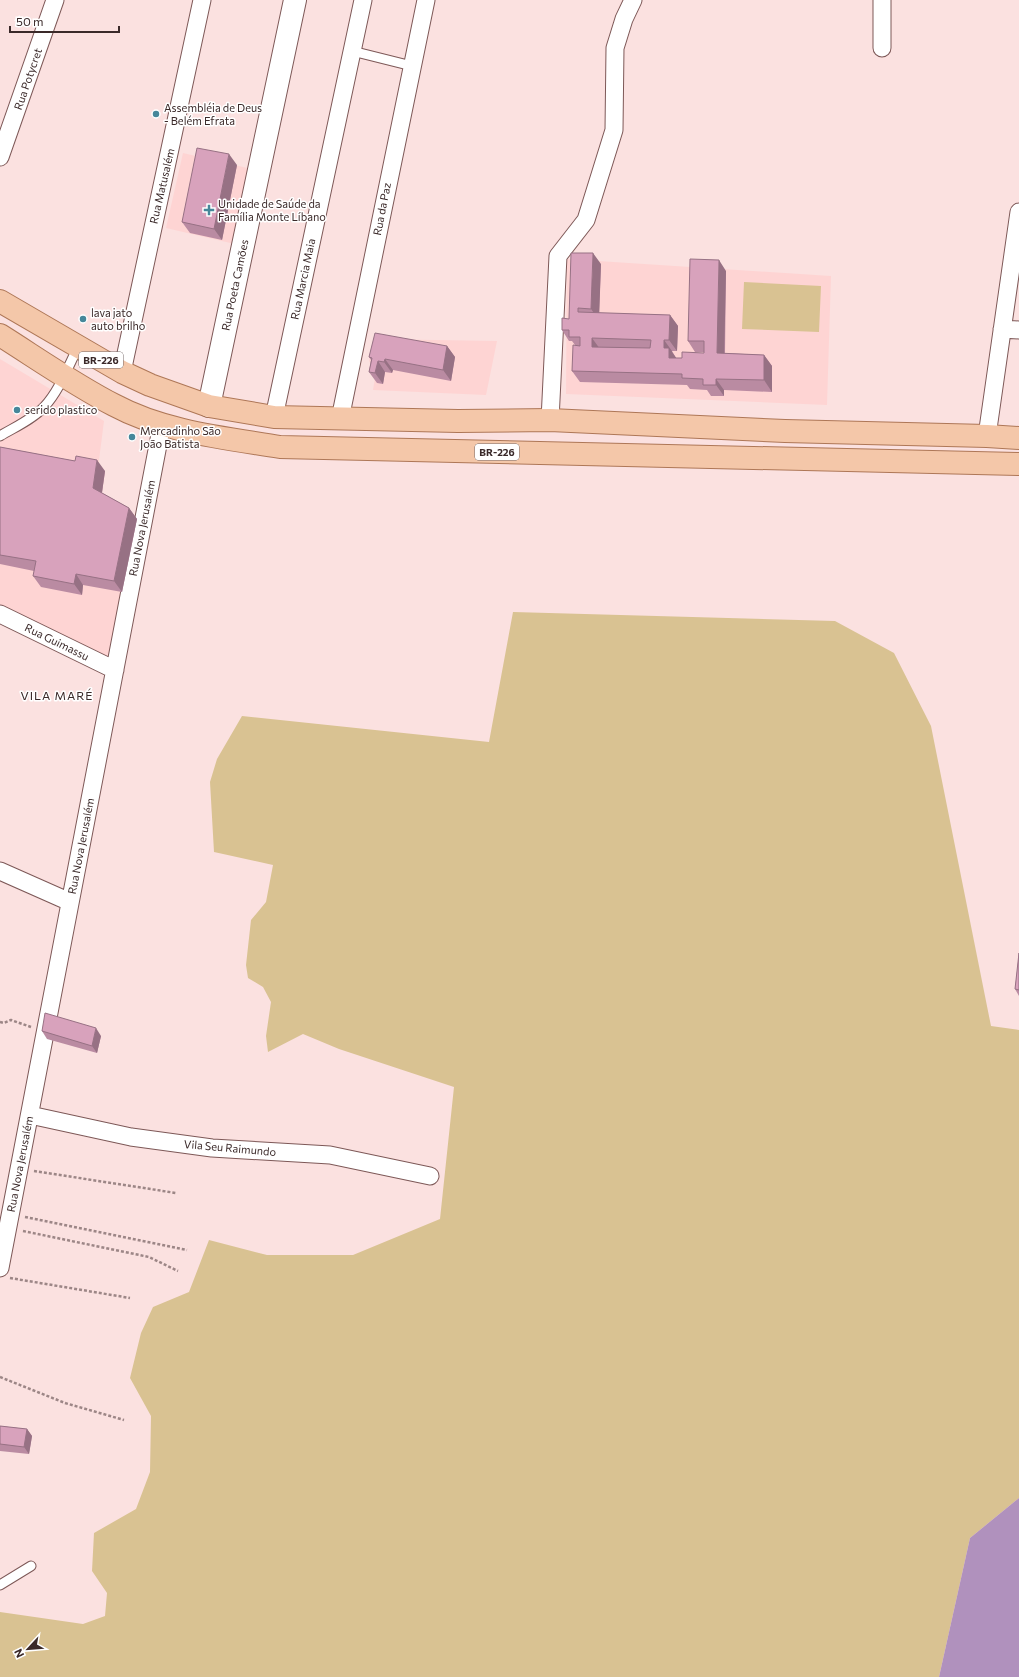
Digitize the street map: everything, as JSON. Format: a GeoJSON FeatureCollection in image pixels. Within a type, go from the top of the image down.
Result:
{"type":"FeatureCollection","features":[{"type":"Feature","properties":{"kind":"main road","name":"BR-226"},"geometry":{"type":"LineString","coordinates":[[0,301],[122,372],[150,385],[209,406],[274,417],[458,422],[550,420],[785,431],[1019,438]]}},
{"type":"Feature","properties":{"kind":"main road","name":"BR-226"},"geometry":{"type":"LineString","coordinates":[[0,335],[64,376],[115,406],[162,424],[225,438],[280,447],[1019,464]]}},
{"type":"Feature","properties":{"kind":"main road"},"geometry":{"type":"LineString","coordinates":[[455,451],[458,422]]}},
{"type":"Feature","properties":{"kind":"street","name":"Rua Matusalém"},"geometry":{"type":"LineString","coordinates":[[122,372],[202,0]]}},
{"type":"Feature","properties":{"kind":"street","name":"Rua Poeta Camões"},"geometry":{"type":"LineString","coordinates":[[209,406],[295,0]]}},
{"type":"Feature","properties":{"kind":"street","name":"Rua Marcia Maia"},"geometry":{"type":"LineString","coordinates":[[274,417],[363,0]]}},
{"type":"Feature","properties":{"kind":"street","name":"Rua da Paz"},"geometry":{"type":"LineString","coordinates":[[340,419],[426,0]]}},
{"type":"Feature","properties":{"kind":"street"},"geometry":{"type":"LineString","coordinates":[[550,420],[558,256],[586,220],[614,130],[615,48],[624,19],[634,0]]}},
{"type":"Feature","properties":{"kind":"street"},"geometry":{"type":"LineString","coordinates":[[882,0],[882,48]]}},
{"type":"Feature","properties":{"kind":"street","name":"Rua Potycret"},"geometry":{"type":"LineString","coordinates":[[0,157],[53,1]]}},
{"type":"Feature","properties":{"kind":"street"},"geometry":{"type":"LineString","coordinates":[[987,436],[1011,330],[1018,223]]}},
{"type":"Feature","properties":{"kind":"street","name":"Rua Nova Jerusalém"},"geometry":{"type":"LineString","coordinates":[[4,1273],[9,1221],[162,424]]}},
{"type":"Feature","properties":{"kind":"street","name":"Rua Guimassu"},"geometry":{"type":"LineString","coordinates":[[0,614],[115,670]]}},
{"type":"Feature","properties":{"kind":"street"},"geometry":{"type":"LineString","coordinates":[[0,871],[70,902]]}},
{"type":"Feature","properties":{"kind":"street","name":"Vila Seu Raimundo"},"geometry":{"type":"LineString","coordinates":[[30,1115],[132,1137],[212,1148],[330,1154],[430,1176]]}},
{"type":"Feature","properties":{"kind":"lane"},"geometry":{"type":"LineString","coordinates":[[352,51],[412,66]]}},
{"type":"Feature","properties":{"kind":"lane"},"geometry":{"type":"LineString","coordinates":[[0,436],[44,408],[64,376],[78,347]]}},
{"type":"Feature","properties":{"kind":"lane"},"geometry":{"type":"LineString","coordinates":[[0,1585],[31,1566]]}},
{"type":"Feature","properties":{"kind":"path"},"geometry":{"type":"LineString","coordinates":[[0,1022],[4,1023],[11,1020],[46,1033]]}},
{"type":"Feature","properties":{"kind":"path"},"geometry":{"type":"LineString","coordinates":[[20,1169],[176,1193]]}},
{"type":"Feature","properties":{"kind":"path"},"geometry":{"type":"LineString","coordinates":[[9,1221],[187,1250]]}},
{"type":"Feature","properties":{"kind":"path"},"geometry":{"type":"LineString","coordinates":[[9,1221],[149,1257],[178,1271]]}},
{"type":"Feature","properties":{"kind":"path"},"geometry":{"type":"LineString","coordinates":[[4,1273],[130,1298]]}},
{"type":"Feature","properties":{"kind":"path"},"geometry":{"type":"LineString","coordinates":[[0,1377],[65,1403],[124,1420]]}},
{"type":"Feature","properties":{"kind":"shaded area","name":"Unidade de Saúde da Família Monte Líbano"},"geometry":{"type":"Polygon","coordinates":[[[183,153],[256,170],[239,245],[166,228],[183,153]]]}},
{"type":"Feature","properties":{"kind":"shaded area"},"geometry":{"type":"Polygon","coordinates":[[[567,259],[831,276],[827,405],[566,394],[567,259]]]}},
{"type":"Feature","properties":{"kind":"shaded area"},"geometry":{"type":"Polygon","coordinates":[[[744,282],[821,286],[819,332],[742,329],[744,282]]]}},
{"type":"Feature","properties":{"kind":"shaded area"},"geometry":{"type":"Polygon","coordinates":[[[374,339],[497,341],[486,395],[373,390],[376,371],[369,361],[374,339]]]}},
{"type":"Feature","properties":{"kind":"shaded area"},"geometry":{"type":"Polygon","coordinates":[[[0,359],[104,421],[98,468],[105,471],[101,499],[137,519],[109,658],[0,605],[0,359]]]}},
{"type":"Feature","properties":{"kind":"shaded area"},"geometry":{"type":"Polygon","coordinates":[[[513,612],[835,621],[894,653],[931,726],[991,1026],[1019,1030],[1019,1498],[970,1538],[939,1677],[0,1677],[0,1612],[83,1624],[105,1616],[107,1593],[92,1571],[94,1533],[136,1509],[150,1472],[151,1416],[130,1378],[141,1333],[153,1307],[189,1292],[209,1240],[267,1255],[353,1255],[440,1219],[454,1087],[339,1049],[303,1034],[268,1052],[266,1036],[271,1002],[263,987],[248,978],[246,965],[251,920],[266,902],[273,865],[214,852],[210,782],[217,759],[242,716],[489,742],[513,612]]]}},
{"type":"Feature","properties":{"kind":"shaded area"},"geometry":{"type":"Polygon","coordinates":[[[1019,1498],[1019,1677],[939,1677],[970,1538],[1019,1498]]]}},
{"type":"Feature","properties":{"kind":"building"},"geometry":{"type":"Polygon","coordinates":[[[197,148],[229,154],[214,229],[182,222],[197,148]]]}},
{"type":"Feature","properties":{"kind":"building"},"geometry":{"type":"Polygon","coordinates":[[[571,253],[593,253],[591,309],[578,308],[578,312],[670,315],[669,340],[664,340],[664,348],[669,348],[669,358],[682,358],[682,352],[704,353],[704,341],[688,341],[690,259],[719,260],[717,353],[764,355],[764,380],[716,379],[716,385],[703,385],[703,379],[682,378],[682,374],[572,371],[573,345],[580,346],[580,337],[569,337],[569,330],[562,330],[562,318],[569,319],[571,253]],[[592,338],[592,347],[650,348],[651,340],[592,338]]]}},
{"type":"Feature","properties":{"kind":"building"},"geometry":{"type":"Polygon","coordinates":[[[375,333],[447,346],[443,370],[385,359],[384,362],[378,361],[375,373],[369,372],[372,358],[369,357],[375,333]]]}},
{"type":"Feature","properties":{"kind":"building"},"geometry":{"type":"Polygon","coordinates":[[[0,447],[75,461],[76,456],[97,460],[93,488],[129,508],[114,581],[76,574],[74,584],[33,576],[36,561],[0,555],[0,447]]]}},
{"type":"Feature","properties":{"kind":"building"},"geometry":{"type":"Polygon","coordinates":[[[1019,953],[1019,990],[1015,989],[1019,953]]]}},
{"type":"Feature","properties":{"kind":"building"},"geometry":{"type":"Polygon","coordinates":[[[45,1013],[96,1028],[92,1046],[42,1031],[45,1013]]]}},
{"type":"Feature","properties":{"kind":"building"},"geometry":{"type":"Polygon","coordinates":[[[0,1426],[27,1429],[24,1447],[0,1444],[0,1426]]]}},
{"type":"Feature","properties":{"kind":"place","name":"Assembléia de Deus - Belém Efrata"},"geometry":{"type":"Point","coordinates":[156,114]}},
{"type":"Feature","properties":{"kind":"place","name":"Unidade de Saúde da Família Monte Líbano"},"geometry":{"type":"Point","coordinates":[209,210]}},
{"type":"Feature","properties":{"kind":"place","name":"lava jato auto brilho"},"geometry":{"type":"Point","coordinates":[83,319]}},
{"type":"Feature","properties":{"kind":"place","name":"serido plastico"},"geometry":{"type":"Point","coordinates":[17,410]}},
{"type":"Feature","properties":{"kind":"place","name":"Mercadinho São João Batista"},"geometry":{"type":"Point","coordinates":[132,437]}},
{"type":"Feature","properties":{"kind":"district","name":"VILA MARÉ"},"geometry":{"type":"Point","coordinates":[57,696]}}]}
